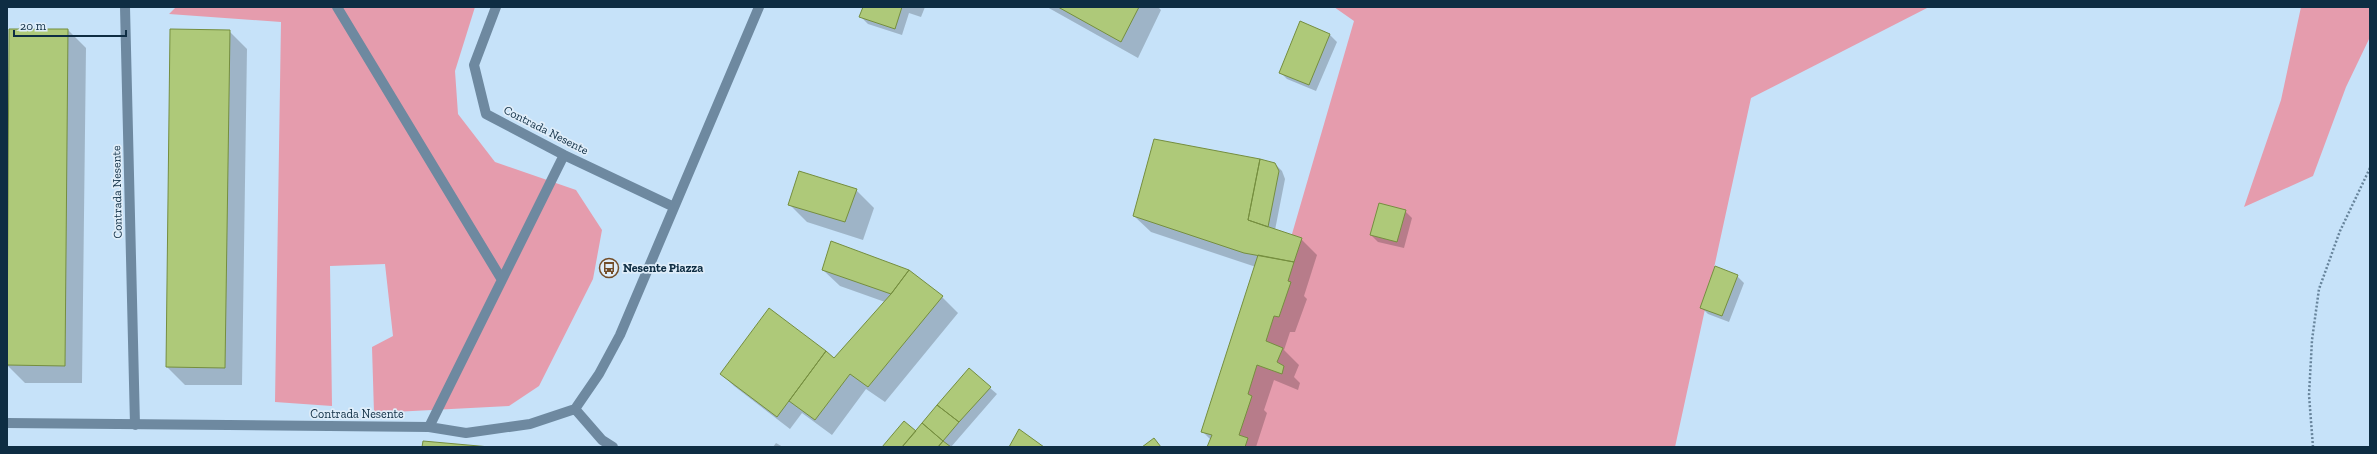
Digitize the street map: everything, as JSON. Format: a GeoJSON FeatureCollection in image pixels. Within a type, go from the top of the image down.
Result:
{"type":"FeatureCollection","features":[{"type":"Feature","properties":{"kind":"street","name":"Contrada Nesente"},"geometry":{"type":"LineString","coordinates":[[125,7],[135,425]]}},
{"type":"Feature","properties":{"kind":"street"},"geometry":{"type":"LineString","coordinates":[[337,7],[502,280]]}},
{"type":"Feature","properties":{"kind":"street","name":"Contrada Nesente"},"geometry":{"type":"LineString","coordinates":[[496,7],[474,65],[486,114],[564,155],[674,207]]}},
{"type":"Feature","properties":{"kind":"street"},"geometry":{"type":"LineString","coordinates":[[613,447],[602,440],[576,409],[599,374],[620,335],[759,7]]}},
{"type":"Feature","properties":{"kind":"street"},"geometry":{"type":"LineString","coordinates":[[429,427],[564,155]]}},
{"type":"Feature","properties":{"kind":"street","name":"Contrada Nesente"},"geometry":{"type":"LineString","coordinates":[[7,423],[429,427],[466,433],[530,424],[576,409]]}},
{"type":"Feature","properties":{"kind":"path"},"geometry":{"type":"LineString","coordinates":[[2313,447],[2309,395],[2312,340],[2319,289],[2340,231],[2370,168]]}},
{"type":"Feature","properties":{"kind":"shaded area"},"geometry":{"type":"Polygon","coordinates":[[[176,7],[475,7],[455,71],[458,114],[495,162],[576,190],[602,230],[593,279],[539,386],[509,406],[374,413],[372,347],[393,336],[385,264],[330,266],[332,406],[275,402],[281,22],[169,14],[176,7]]]}},
{"type":"Feature","properties":{"kind":"shaded area"},"geometry":{"type":"Polygon","coordinates":[[[1334,7],[1929,7],[1751,98],[1675,447],[1230,447],[1354,21],[1334,7]]]}},
{"type":"Feature","properties":{"kind":"shaded area"},"geometry":{"type":"Polygon","coordinates":[[[2301,7],[2370,7],[2370,37],[2346,87],[2313,176],[2244,207],[2281,100],[2301,7]]]}},
{"type":"Feature","properties":{"kind":"building"},"geometry":{"type":"Polygon","coordinates":[[[863,7],[902,7],[895,29],[859,17],[863,7]]]}},
{"type":"Feature","properties":{"kind":"building"},"geometry":{"type":"Polygon","coordinates":[[[1058,7],[1139,7],[1121,42],[1058,7]]]}},
{"type":"Feature","properties":{"kind":"building"},"geometry":{"type":"Polygon","coordinates":[[[1300,21],[1330,34],[1309,85],[1279,73],[1300,21]]]}},
{"type":"Feature","properties":{"kind":"building"},"geometry":{"type":"Polygon","coordinates":[[[9,29],[68,29],[65,366],[7,365],[9,29]]]}},
{"type":"Feature","properties":{"kind":"building"},"geometry":{"type":"Polygon","coordinates":[[[170,29],[230,30],[225,368],[166,367],[170,29]]]}},
{"type":"Feature","properties":{"kind":"building"},"geometry":{"type":"Polygon","coordinates":[[[1154,139],[1260,159],[1248,220],[1302,238],[1294,262],[1244,253],[1133,216],[1154,139]]]}},
{"type":"Feature","properties":{"kind":"building"},"geometry":{"type":"Polygon","coordinates":[[[1260,159],[1275,163],[1279,171],[1268,227],[1248,220],[1260,159]]]}},
{"type":"Feature","properties":{"kind":"building"},"geometry":{"type":"Polygon","coordinates":[[[799,171],[857,189],[845,222],[788,205],[799,171]]]}},
{"type":"Feature","properties":{"kind":"building"},"geometry":{"type":"Polygon","coordinates":[[[1379,203],[1406,210],[1397,242],[1370,235],[1379,203]]]}},
{"type":"Feature","properties":{"kind":"building"},"geometry":{"type":"Polygon","coordinates":[[[831,241],[909,270],[891,294],[822,270],[831,241]]]}},
{"type":"Feature","properties":{"kind":"building"},"geometry":{"type":"Polygon","coordinates":[[[1258,255],[1294,262],[1288,281],[1291,282],[1279,317],[1274,316],[1266,341],[1283,348],[1277,362],[1284,366],[1282,374],[1257,365],[1248,394],[1252,396],[1239,435],[1248,438],[1245,447],[1207,447],[1212,435],[1201,432],[1258,255]]]}},
{"type":"Feature","properties":{"kind":"building"},"geometry":{"type":"Polygon","coordinates":[[[1715,266],[1738,275],[1722,316],[1700,308],[1715,266]]]}},
{"type":"Feature","properties":{"kind":"building"},"geometry":{"type":"Polygon","coordinates":[[[909,270],[943,296],[868,387],[850,374],[815,420],[789,401],[826,351],[834,358],[891,294],[909,270]]]}},
{"type":"Feature","properties":{"kind":"building"},"geometry":{"type":"Polygon","coordinates":[[[769,308],[826,351],[777,417],[720,374],[769,308]]]}},
{"type":"Feature","properties":{"kind":"building"},"geometry":{"type":"Polygon","coordinates":[[[969,368],[991,387],[959,422],[937,405],[969,368]]]}},
{"type":"Feature","properties":{"kind":"building"},"geometry":{"type":"Polygon","coordinates":[[[937,405],[959,422],[943,441],[922,423],[937,405]]]}},
{"type":"Feature","properties":{"kind":"building"},"geometry":{"type":"Polygon","coordinates":[[[904,421],[916,431],[902,447],[882,447],[904,421]]]}},
{"type":"Feature","properties":{"kind":"building"},"geometry":{"type":"Polygon","coordinates":[[[922,423],[943,441],[938,447],[902,447],[922,423]]]}},
{"type":"Feature","properties":{"kind":"building"},"geometry":{"type":"Polygon","coordinates":[[[1019,429],[1044,447],[1009,447],[1019,429]]]}},
{"type":"Feature","properties":{"kind":"building"},"geometry":{"type":"Polygon","coordinates":[[[1154,438],[1161,447],[1142,447],[1154,438]]]}},
{"type":"Feature","properties":{"kind":"building"},"geometry":{"type":"Polygon","coordinates":[[[423,441],[490,447],[422,447],[423,441]]]}},
{"type":"Feature","properties":{"kind":"building"},"geometry":{"type":"Polygon","coordinates":[[[943,441],[951,447],[938,447],[943,441]]]}},
{"type":"Feature","properties":{"kind":"place","name":"Nesente Piazza"},"geometry":{"type":"Point","coordinates":[609,268]}}]}
